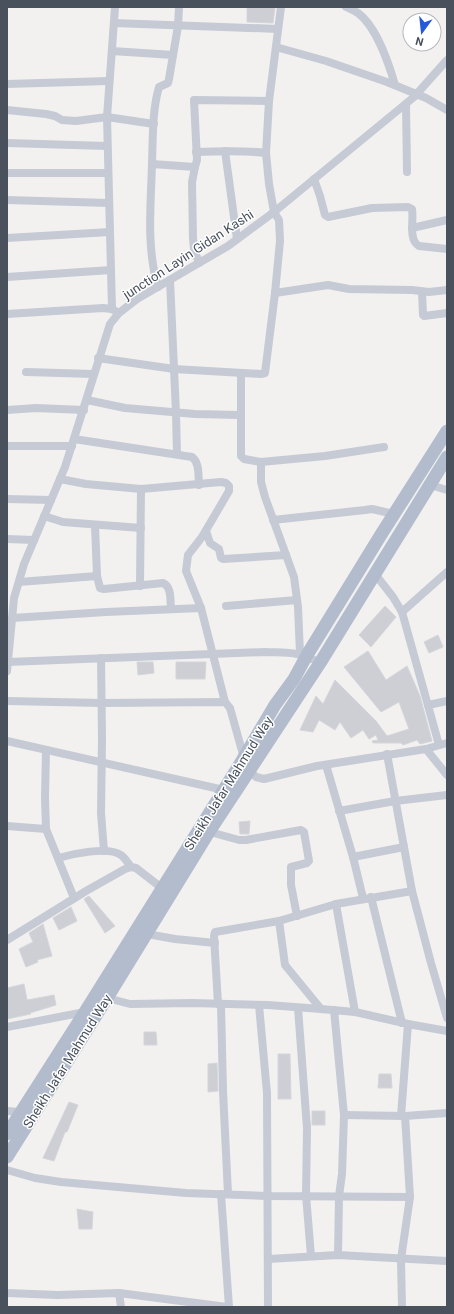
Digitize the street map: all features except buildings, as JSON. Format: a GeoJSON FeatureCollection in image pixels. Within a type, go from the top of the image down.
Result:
{"type":"FeatureCollection","features":[{"type":"Feature","properties":{"kind":"main road","name":"Sheikh Jafar Mahmud Way"},"geometry":{"type":"LineString","coordinates":[[7,1134],[244,758],[275,705],[294,679],[304,655],[447,430]]}},
{"type":"Feature","properties":{"kind":"main road","name":"Sheikh Jafar Mahmud Way"},"geometry":{"type":"LineString","coordinates":[[7,1157],[108,998],[210,832],[320,663],[447,457]]}},
{"type":"Feature","properties":{"kind":"street"},"geometry":{"type":"LineString","coordinates":[[7,314],[103,308],[116,311],[111,270],[107,117],[116,7]]}},
{"type":"Feature","properties":{"kind":"street"},"geometry":{"type":"LineString","coordinates":[[158,287],[152,264],[151,219],[154,124],[159,87],[168,83],[178,26],[179,7]]}},
{"type":"Feature","properties":{"kind":"street"},"geometry":{"type":"LineString","coordinates":[[98,358],[174,369],[265,373],[280,241],[278,220],[274,212],[269,184],[266,153],[269,101],[281,7]]}},
{"type":"Feature","properties":{"kind":"street"},"geometry":{"type":"LineString","coordinates":[[346,7],[358,10],[369,25],[392,73],[395,85]]}},
{"type":"Feature","properties":{"kind":"street"},"geometry":{"type":"LineString","coordinates":[[114,23],[278,29]]}},
{"type":"Feature","properties":{"kind":"street"},"geometry":{"type":"LineString","coordinates":[[276,47],[326,61],[395,85],[436,102],[447,110]]}},
{"type":"Feature","properties":{"kind":"street"},"geometry":{"type":"LineString","coordinates":[[112,51],[173,55]]}},
{"type":"Feature","properties":{"kind":"street","name":"junction Layin Gidan Kashi"},"geometry":{"type":"LineString","coordinates":[[7,671],[16,591],[24,564],[60,479],[84,410],[98,358],[116,311],[199,263],[237,239],[274,212],[406,104],[417,94],[447,60]]}},
{"type":"Feature","properties":{"kind":"street"},"geometry":{"type":"LineString","coordinates":[[7,84],[109,81]]}},
{"type":"Feature","properties":{"kind":"street"},"geometry":{"type":"LineString","coordinates":[[199,263],[194,249],[193,239],[192,182],[197,160],[194,100],[269,101]]}},
{"type":"Feature","properties":{"kind":"street"},"geometry":{"type":"LineString","coordinates":[[436,102],[447,100]]}},
{"type":"Feature","properties":{"kind":"street"},"geometry":{"type":"LineString","coordinates":[[406,104],[407,172]]}},
{"type":"Feature","properties":{"kind":"street"},"geometry":{"type":"LineString","coordinates":[[7,110],[46,114],[55,116],[62,120],[76,121],[107,117],[154,124]]}},
{"type":"Feature","properties":{"kind":"street"},"geometry":{"type":"LineString","coordinates":[[7,143],[108,146]]}},
{"type":"Feature","properties":{"kind":"street"},"geometry":{"type":"LineString","coordinates":[[225,151],[237,239]]}},
{"type":"Feature","properties":{"kind":"street"},"geometry":{"type":"LineString","coordinates":[[196,152],[253,151],[266,153]]}},
{"type":"Feature","properties":{"kind":"street"},"geometry":{"type":"LineString","coordinates":[[152,164],[195,167]]}},
{"type":"Feature","properties":{"kind":"street"},"geometry":{"type":"LineString","coordinates":[[7,173],[108,173]]}},
{"type":"Feature","properties":{"kind":"street"},"geometry":{"type":"LineString","coordinates":[[314,179],[325,215],[328,217],[372,208],[408,207],[412,209],[412,228],[414,242],[416,245],[447,249]]}},
{"type":"Feature","properties":{"kind":"street"},"geometry":{"type":"LineString","coordinates":[[7,200],[109,203]]}},
{"type":"Feature","properties":{"kind":"street"},"geometry":{"type":"LineString","coordinates":[[412,228],[447,220]]}},
{"type":"Feature","properties":{"kind":"street"},"geometry":{"type":"LineString","coordinates":[[7,238],[110,232]]}},
{"type":"Feature","properties":{"kind":"street"},"geometry":{"type":"LineString","coordinates":[[7,277],[111,270]]}},
{"type":"Feature","properties":{"kind":"street"},"geometry":{"type":"LineString","coordinates":[[170,280],[177,454]]}},
{"type":"Feature","properties":{"kind":"street"},"geometry":{"type":"LineString","coordinates":[[275,293],[328,284],[349,290],[412,290],[422,292],[447,290]]}},
{"type":"Feature","properties":{"kind":"street"},"geometry":{"type":"LineString","coordinates":[[422,292],[424,316],[447,313]]}},
{"type":"Feature","properties":{"kind":"street"},"geometry":{"type":"LineString","coordinates":[[26,372],[93,374]]}},
{"type":"Feature","properties":{"kind":"street"},"geometry":{"type":"LineString","coordinates":[[241,373],[241,456],[244,459],[261,462],[325,456],[384,447]]}},
{"type":"Feature","properties":{"kind":"street"},"geometry":{"type":"LineString","coordinates":[[87,400],[118,407],[240,415]]}},
{"type":"Feature","properties":{"kind":"street"},"geometry":{"type":"LineString","coordinates":[[7,410],[36,408],[84,410]]}},
{"type":"Feature","properties":{"kind":"street"},"geometry":{"type":"LineString","coordinates":[[7,446],[73,443],[177,454],[192,457],[196,460],[199,485]]}},
{"type":"Feature","properties":{"kind":"street"},"geometry":{"type":"LineString","coordinates":[[261,462],[261,482],[267,505],[294,576],[304,655]]}},
{"type":"Feature","properties":{"kind":"street"},"geometry":{"type":"LineString","coordinates":[[60,479],[86,484],[141,489],[221,482],[226,483],[230,488],[206,531],[188,555],[186,571],[201,608],[225,702],[230,708],[244,758]]}},
{"type":"Feature","properties":{"kind":"street"},"geometry":{"type":"LineString","coordinates":[[430,485],[447,490]]}},
{"type":"Feature","properties":{"kind":"street"},"geometry":{"type":"LineString","coordinates":[[140,586],[141,489]]}},
{"type":"Feature","properties":{"kind":"street"},"geometry":{"type":"LineString","coordinates":[[7,498],[51,500]]}},
{"type":"Feature","properties":{"kind":"street"},"geometry":{"type":"LineString","coordinates":[[273,520],[372,509],[394,514]]}},
{"type":"Feature","properties":{"kind":"street"},"geometry":{"type":"LineString","coordinates":[[44,516],[63,522],[141,528]]}},
{"type":"Feature","properties":{"kind":"street"},"geometry":{"type":"LineString","coordinates":[[95,524],[97,576],[100,588],[104,590],[163,583],[169,588],[171,609]]}},
{"type":"Feature","properties":{"kind":"street"},"geometry":{"type":"LineString","coordinates":[[206,531],[210,543],[219,550],[221,558],[223,559],[286,555]]}},
{"type":"Feature","properties":{"kind":"street"},"geometry":{"type":"LineString","coordinates":[[7,539],[34,540]]}},
{"type":"Feature","properties":{"kind":"street"},"geometry":{"type":"LineString","coordinates":[[402,612],[447,572]]}},
{"type":"Feature","properties":{"kind":"street"},"geometry":{"type":"LineString","coordinates":[[250,771],[256,776],[264,779],[326,765],[443,744],[428,705],[402,612],[393,597],[375,574]]}},
{"type":"Feature","properties":{"kind":"street"},"geometry":{"type":"LineString","coordinates":[[19,582],[97,576]]}},
{"type":"Feature","properties":{"kind":"street"},"geometry":{"type":"LineString","coordinates":[[7,591],[16,591]]}},
{"type":"Feature","properties":{"kind":"street"},"geometry":{"type":"LineString","coordinates":[[226,606],[297,600]]}},
{"type":"Feature","properties":{"kind":"street"},"geometry":{"type":"LineString","coordinates":[[12,618],[201,608]]}},
{"type":"Feature","properties":{"kind":"street"},"geometry":{"type":"LineString","coordinates":[[8,662],[266,652],[304,655],[320,663]]}},
{"type":"Feature","properties":{"kind":"street"},"geometry":{"type":"LineString","coordinates":[[101,658],[101,813],[104,851]]}},
{"type":"Feature","properties":{"kind":"street"},"geometry":{"type":"LineString","coordinates":[[7,701],[102,703],[225,702]]}},
{"type":"Feature","properties":{"kind":"street"},"geometry":{"type":"LineString","coordinates":[[428,705],[447,701]]}},
{"type":"Feature","properties":{"kind":"street"},"geometry":{"type":"LineString","coordinates":[[7,741],[224,790]]}},
{"type":"Feature","properties":{"kind":"street"},"geometry":{"type":"LineString","coordinates":[[426,748],[447,775]]}},
{"type":"Feature","properties":{"kind":"street"},"geometry":{"type":"LineString","coordinates":[[46,750],[46,829],[74,898]]}},
{"type":"Feature","properties":{"kind":"street"},"geometry":{"type":"LineString","coordinates":[[387,754],[412,891],[447,1018]]}},
{"type":"Feature","properties":{"kind":"street"},"geometry":{"type":"LineString","coordinates":[[326,765],[353,857],[363,898]]}},
{"type":"Feature","properties":{"kind":"street"},"geometry":{"type":"LineString","coordinates":[[339,811],[395,801],[447,795]]}},
{"type":"Feature","properties":{"kind":"street"},"geometry":{"type":"LineString","coordinates":[[7,826],[46,829]]}},
{"type":"Feature","properties":{"kind":"street"},"geometry":{"type":"LineString","coordinates":[[210,832],[239,840],[301,830],[304,832],[309,861],[307,863],[291,867],[291,885],[297,916]]}},
{"type":"Feature","properties":{"kind":"street"},"geometry":{"type":"LineString","coordinates":[[353,857],[404,848]]}},
{"type":"Feature","properties":{"kind":"street"},"geometry":{"type":"LineString","coordinates":[[58,858],[104,851],[120,855],[131,867]]}},
{"type":"Feature","properties":{"kind":"street"},"geometry":{"type":"LineString","coordinates":[[7,940],[74,898],[131,867],[136,868],[162,889]]}},
{"type":"Feature","properties":{"kind":"street"},"geometry":{"type":"LineString","coordinates":[[7,1293],[58,1295],[119,1293],[228,1307],[220,1004],[214,943],[216,932],[279,921],[336,904],[363,898],[412,891]]}},
{"type":"Feature","properties":{"kind":"street"},"geometry":{"type":"LineString","coordinates":[[372,897],[405,1024],[403,1116],[410,1197],[401,1259],[402,1307]]}},
{"type":"Feature","properties":{"kind":"street"},"geometry":{"type":"LineString","coordinates":[[336,904],[355,1012]]}},
{"type":"Feature","properties":{"kind":"street"},"geometry":{"type":"LineString","coordinates":[[279,921],[285,965],[321,1009]]}},
{"type":"Feature","properties":{"kind":"street"},"geometry":{"type":"LineString","coordinates":[[147,934],[175,939],[214,943]]}},
{"type":"Feature","properties":{"kind":"street"},"geometry":{"type":"LineString","coordinates":[[108,998],[130,1004],[259,1005],[355,1012],[405,1024],[447,1031]]}},
{"type":"Feature","properties":{"kind":"street"},"geometry":{"type":"LineString","coordinates":[[259,1005],[267,1093],[268,1307]]}},
{"type":"Feature","properties":{"kind":"street"},"geometry":{"type":"LineString","coordinates":[[298,1008],[307,1128],[306,1196],[311,1256]]}},
{"type":"Feature","properties":{"kind":"street"},"geometry":{"type":"LineString","coordinates":[[334,1010],[344,1115],[342,1174],[339,1196],[338,1255]]}},
{"type":"Feature","properties":{"kind":"street"},"geometry":{"type":"LineString","coordinates":[[7,1027],[85,1012]]}},
{"type":"Feature","properties":{"kind":"street"},"geometry":{"type":"LineString","coordinates":[[7,1111],[20,1112]]}},
{"type":"Feature","properties":{"kind":"street"},"geometry":{"type":"LineString","coordinates":[[344,1115],[403,1116],[447,1113]]}},
{"type":"Feature","properties":{"kind":"street"},"geometry":{"type":"LineString","coordinates":[[7,1170],[36,1178],[61,1182],[186,1193],[267,1196],[410,1197]]}},
{"type":"Feature","properties":{"kind":"street"},"geometry":{"type":"LineString","coordinates":[[268,1259],[338,1255],[447,1261]]}},
{"type":"Feature","properties":{"kind":"street"},"geometry":{"type":"LineString","coordinates":[[119,1293],[121,1307]]}}]}
